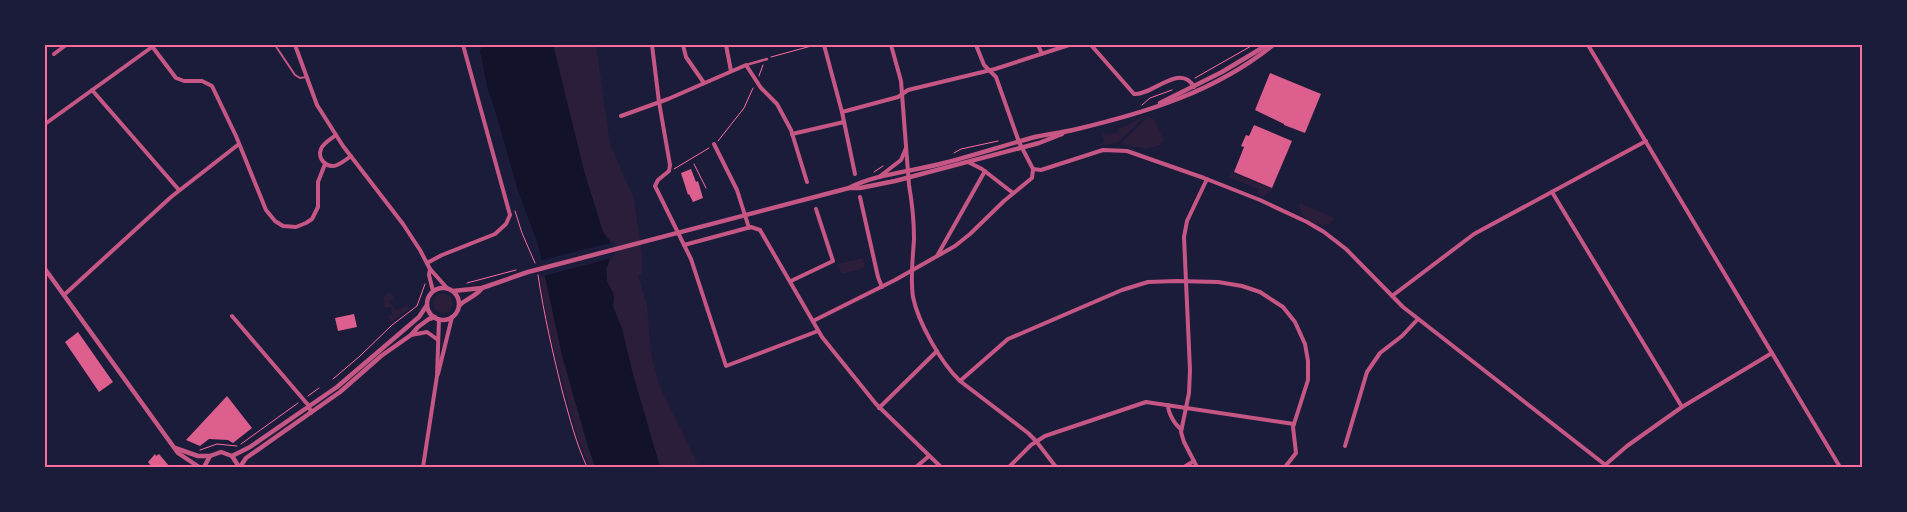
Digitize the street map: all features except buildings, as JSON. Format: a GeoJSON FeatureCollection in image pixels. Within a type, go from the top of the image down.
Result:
{"type":"FeatureCollection","features":[{"type":"Feature","properties":{"kind":"street"},"geometry":{"type":"LineString","coordinates":[[54,54],[66,45]]}},
{"type":"Feature","properties":{"kind":"street"},"geometry":{"type":"LineString","coordinates":[[295,45],[317,105],[351,156],[403,224],[430,269],[453,292],[459,306]]}},
{"type":"Feature","properties":{"kind":"street"},"geometry":{"type":"LineString","coordinates":[[427,263],[495,234],[507,222],[510,211],[462,45]]}},
{"type":"Feature","properties":{"kind":"street"},"geometry":{"type":"LineString","coordinates":[[652,45],[659,102],[670,165],[669,171],[654,186],[696,273],[726,366],[818,331]]}},
{"type":"Feature","properties":{"kind":"street"},"geometry":{"type":"LineString","coordinates":[[683,45],[686,57],[704,83]]}},
{"type":"Feature","properties":{"kind":"street"},"geometry":{"type":"LineString","coordinates":[[726,45],[731,71]]}},
{"type":"Feature","properties":{"kind":"street"},"geometry":{"type":"LineString","coordinates":[[824,45],[842,112],[855,174]]}},
{"type":"Feature","properties":{"kind":"street"},"geometry":{"type":"LineString","coordinates":[[892,45],[901,78],[914,237],[912,270],[913,294],[916,307],[944,363],[960,380],[1036,441],[1056,467]]}},
{"type":"Feature","properties":{"kind":"street"},"geometry":{"type":"LineString","coordinates":[[813,321],[882,287],[966,238],[1013,193],[1030,180],[1033,169],[1019,142],[996,76],[984,65],[976,45]]}},
{"type":"Feature","properties":{"kind":"street"},"geometry":{"type":"LineString","coordinates":[[1038,45],[1042,54]]}},
{"type":"Feature","properties":{"kind":"street"},"geometry":{"type":"LineString","coordinates":[[842,112],[902,95],[908,90],[989,70],[1069,45]]}},
{"type":"Feature","properties":{"kind":"street"},"geometry":{"type":"LineString","coordinates":[[1091,45],[1134,94],[1140,94],[1181,77],[1189,80],[1194,87]]}},
{"type":"Feature","properties":{"kind":"street"},"geometry":{"type":"LineString","coordinates":[[1146,109],[1194,87],[1266,45]]}},
{"type":"Feature","properties":{"kind":"street"},"geometry":{"type":"LineString","coordinates":[[453,292],[475,287],[482,288],[528,272],[849,188],[908,170],[934,166],[1019,142],[1071,131],[1182,99],[1254,61],[1273,45]]}},
{"type":"Feature","properties":{"kind":"street"},"geometry":{"type":"LineString","coordinates":[[1588,45],[1840,467]]}},
{"type":"Feature","properties":{"kind":"street"},"geometry":{"type":"LineString","coordinates":[[45,124],[151,46],[176,78],[184,81],[202,81],[212,86],[268,214],[275,221],[288,227],[302,225],[316,214],[319,200],[318,182],[325,164]]}},
{"type":"Feature","properties":{"kind":"street"},"geometry":{"type":"LineString","coordinates":[[621,116],[746,65],[767,59]]}},
{"type":"Feature","properties":{"kind":"street"},"geometry":{"type":"LineString","coordinates":[[746,65],[757,82],[779,107],[792,134],[806,182]]}},
{"type":"Feature","properties":{"kind":"street"},"geometry":{"type":"LineString","coordinates":[[92,90],[179,190]]}},
{"type":"Feature","properties":{"kind":"street"},"geometry":{"type":"LineString","coordinates":[[792,134],[844,122]]}},
{"type":"Feature","properties":{"kind":"street"},"geometry":{"type":"LineString","coordinates":[[849,188],[867,187],[968,162],[1046,141],[1071,131]]}},
{"type":"Feature","properties":{"kind":"street"},"geometry":{"type":"LineString","coordinates":[[336,135],[324,144],[320,157],[325,164],[336,166],[351,156]]}},
{"type":"Feature","properties":{"kind":"street"},"geometry":{"type":"LineString","coordinates":[[1392,296],[1474,234],[1646,142]]}},
{"type":"Feature","properties":{"kind":"street"},"geometry":{"type":"LineString","coordinates":[[64,295],[179,190],[239,144]]}},
{"type":"Feature","properties":{"kind":"street"},"geometry":{"type":"LineString","coordinates":[[714,144],[739,196],[749,228]]}},
{"type":"Feature","properties":{"kind":"street"},"geometry":{"type":"LineString","coordinates":[[878,178],[883,172],[901,160],[906,148]]}},
{"type":"Feature","properties":{"kind":"street"},"geometry":{"type":"LineString","coordinates":[[1033,169],[1041,170],[1094,152],[1111,149],[1145,156],[1291,214],[1324,232],[1351,253],[1392,296],[1418,319],[1607,466],[1627,446],[1682,407],[1772,353]]}},
{"type":"Feature","properties":{"kind":"street"},"geometry":{"type":"LineString","coordinates":[[968,162],[985,171],[1013,193]]}},
{"type":"Feature","properties":{"kind":"street"},"geometry":{"type":"LineString","coordinates":[[937,256],[947,235],[985,171]]}},
{"type":"Feature","properties":{"kind":"street"},"geometry":{"type":"LineString","coordinates":[[1197,467],[1183,439],[1182,429],[1189,388],[1190,365],[1184,229],[1206,179]]}},
{"type":"Feature","properties":{"kind":"street"},"geometry":{"type":"LineString","coordinates":[[1552,192],[1682,407]]}},
{"type":"Feature","properties":{"kind":"street"},"geometry":{"type":"LineString","coordinates":[[860,197],[878,277],[882,287]]}},
{"type":"Feature","properties":{"kind":"street"},"geometry":{"type":"LineString","coordinates":[[789,279],[833,261],[816,209]]}},
{"type":"Feature","properties":{"kind":"street"},"geometry":{"type":"LineString","coordinates":[[684,245],[749,228],[757,227],[762,231],[818,331],[879,408],[942,467]]}},
{"type":"Feature","properties":{"kind":"street"},"geometry":{"type":"LineString","coordinates":[[45,269],[174,448],[199,467]]}},
{"type":"Feature","properties":{"kind":"street"},"geometry":{"type":"LineString","coordinates":[[430,269],[429,275],[433,291]]}},
{"type":"Feature","properties":{"kind":"street"},"geometry":{"type":"LineString","coordinates":[[960,380],[1008,339],[1097,300],[1144,283],[1218,282],[1248,287],[1272,299],[1291,317],[1303,338],[1308,368],[1307,385],[1294,424],[1293,432],[1296,453],[1285,467]]}},
{"type":"Feature","properties":{"kind":"street"},"geometry":{"type":"LineString","coordinates":[[437,376],[437,318],[428,310],[427,300],[433,291],[447,288]]}},
{"type":"Feature","properties":{"kind":"street"},"geometry":{"type":"LineString","coordinates":[[423,467],[437,376],[452,317],[459,306],[482,288]]}},
{"type":"Feature","properties":{"kind":"street"},"geometry":{"type":"LineString","coordinates":[[232,456],[250,447],[337,387],[418,318],[427,306]]}},
{"type":"Feature","properties":{"kind":"street"},"geometry":{"type":"LineString","coordinates":[[232,316],[309,406],[311,413]]}},
{"type":"Feature","properties":{"kind":"street"},"geometry":{"type":"LineString","coordinates":[[174,448],[195,455],[210,456],[221,452],[232,456],[239,467],[246,458],[346,387],[384,354],[411,335],[423,323],[437,318],[452,317]]}},
{"type":"Feature","properties":{"kind":"street"},"geometry":{"type":"LineString","coordinates":[[1345,446],[1367,372],[1380,353],[1402,336],[1418,319]]}},
{"type":"Feature","properties":{"kind":"street"},"geometry":{"type":"LineString","coordinates":[[411,335],[427,332],[438,341]]}},
{"type":"Feature","properties":{"kind":"street"},"geometry":{"type":"LineString","coordinates":[[879,408],[937,351]]}},
{"type":"Feature","properties":{"kind":"street"},"geometry":{"type":"LineString","coordinates":[[1009,467],[1036,441],[1056,432],[1144,402],[1294,424]]}},
{"type":"Feature","properties":{"kind":"street"},"geometry":{"type":"LineString","coordinates":[[1168,405],[1177,426],[1182,429]]}},
{"type":"Feature","properties":{"kind":"street"},"geometry":{"type":"LineString","coordinates":[[204,467],[210,456]]}},
{"type":"Feature","properties":{"kind":"street"},"geometry":{"type":"LineString","coordinates":[[916,467],[929,456]]}},
{"type":"Feature","properties":{"kind":"street"},"geometry":{"type":"LineString","coordinates":[[1184,467],[1194,461]]}},
{"type":"Feature","properties":{"kind":"lane"},"geometry":{"type":"LineString","coordinates":[[276,45],[295,75],[300,78],[306,77]]}},
{"type":"Feature","properties":{"kind":"path"},"geometry":{"type":"LineString","coordinates":[[669,171],[703,153],[714,144],[740,113],[767,59],[815,45]]}},
{"type":"Feature","properties":{"kind":"path"},"geometry":{"type":"LineString","coordinates":[[694,164],[706,188]]}},
{"type":"Feature","properties":{"kind":"path"},"geometry":{"type":"LineString","coordinates":[[510,211],[515,210],[522,233],[536,266]]}},
{"type":"Feature","properties":{"kind":"path"},"geometry":{"type":"LineString","coordinates":[[537,272],[549,340],[573,433],[587,467]]}},
{"type":"Feature","properties":{"kind":"path"},"geometry":{"type":"LineString","coordinates":[[195,455],[200,450],[217,444],[238,446],[319,388]]}},
{"type":"Feature","properties":{"kind":"shaded area"},"geometry":{"type":"Polygon","coordinates":[[[482,45],[553,45],[584,171],[603,232],[613,246],[613,252],[606,269],[607,281],[613,293],[613,306],[622,329],[632,371],[660,467],[595,467],[562,355],[538,244],[518,191],[488,90],[480,51],[482,45]]]}},
{"type":"Feature","properties":{"kind":"shaded area"},"geometry":{"type":"Polygon","coordinates":[[[553,45],[596,45],[610,144],[634,199],[642,254],[642,273],[638,275],[647,306],[651,353],[660,387],[699,467],[660,467],[632,371],[622,329],[612,306],[614,298],[607,281],[606,269],[613,252],[610,240],[603,232],[584,171],[553,45]]]}},
{"type":"Feature","properties":{"kind":"shaded area"},"geometry":{"type":"Polygon","coordinates":[[[1146,115],[1117,143],[1095,146],[1104,142],[1102,133],[1106,135],[1119,132],[1118,129],[1146,115]]]}},
{"type":"Feature","properties":{"kind":"shaded area"},"geometry":{"type":"Polygon","coordinates":[[[1148,117],[1154,119],[1164,139],[1160,145],[1147,149],[1120,144],[1148,117]]]}},
{"type":"Feature","properties":{"kind":"shaded area"},"geometry":{"type":"Polygon","coordinates":[[[1232,173],[1273,189],[1265,196],[1259,196],[1257,194],[1259,189],[1229,177],[1232,173]]]}},
{"type":"Feature","properties":{"kind":"shaded area"},"geometry":{"type":"Polygon","coordinates":[[[1300,203],[1334,218],[1330,224],[1314,223],[1301,213],[1300,203]]]}},
{"type":"Feature","properties":{"kind":"shaded area"},"geometry":{"type":"Polygon","coordinates":[[[863,258],[865,268],[842,274],[837,264],[863,258]]]}},
{"type":"Feature","properties":{"kind":"shaded area"},"geometry":{"type":"Polygon","coordinates":[[[545,276],[562,355],[595,467],[589,467],[576,432],[549,331],[540,277],[545,276]]]}},
{"type":"Feature","properties":{"kind":"shaded area"},"geometry":{"type":"Polygon","coordinates":[[[389,292],[394,298],[389,302],[397,310],[406,306],[403,302],[410,308],[390,323],[387,321],[390,321],[389,317],[386,316],[392,315],[391,307],[385,308],[383,302],[385,301],[383,298],[389,292]]]}},
{"type":"Feature","properties":{"kind":"shaded area"},"geometry":{"type":"Polygon","coordinates":[[[439,293],[447,293],[453,299],[453,307],[447,313],[439,313],[433,307],[433,299],[439,293]]]}},
{"type":"Feature","properties":{"kind":"pier"},"geometry":{"type":"Polygon","coordinates":[[[614,242],[615,252],[613,258],[543,276],[538,261],[614,242]]]}}]}
